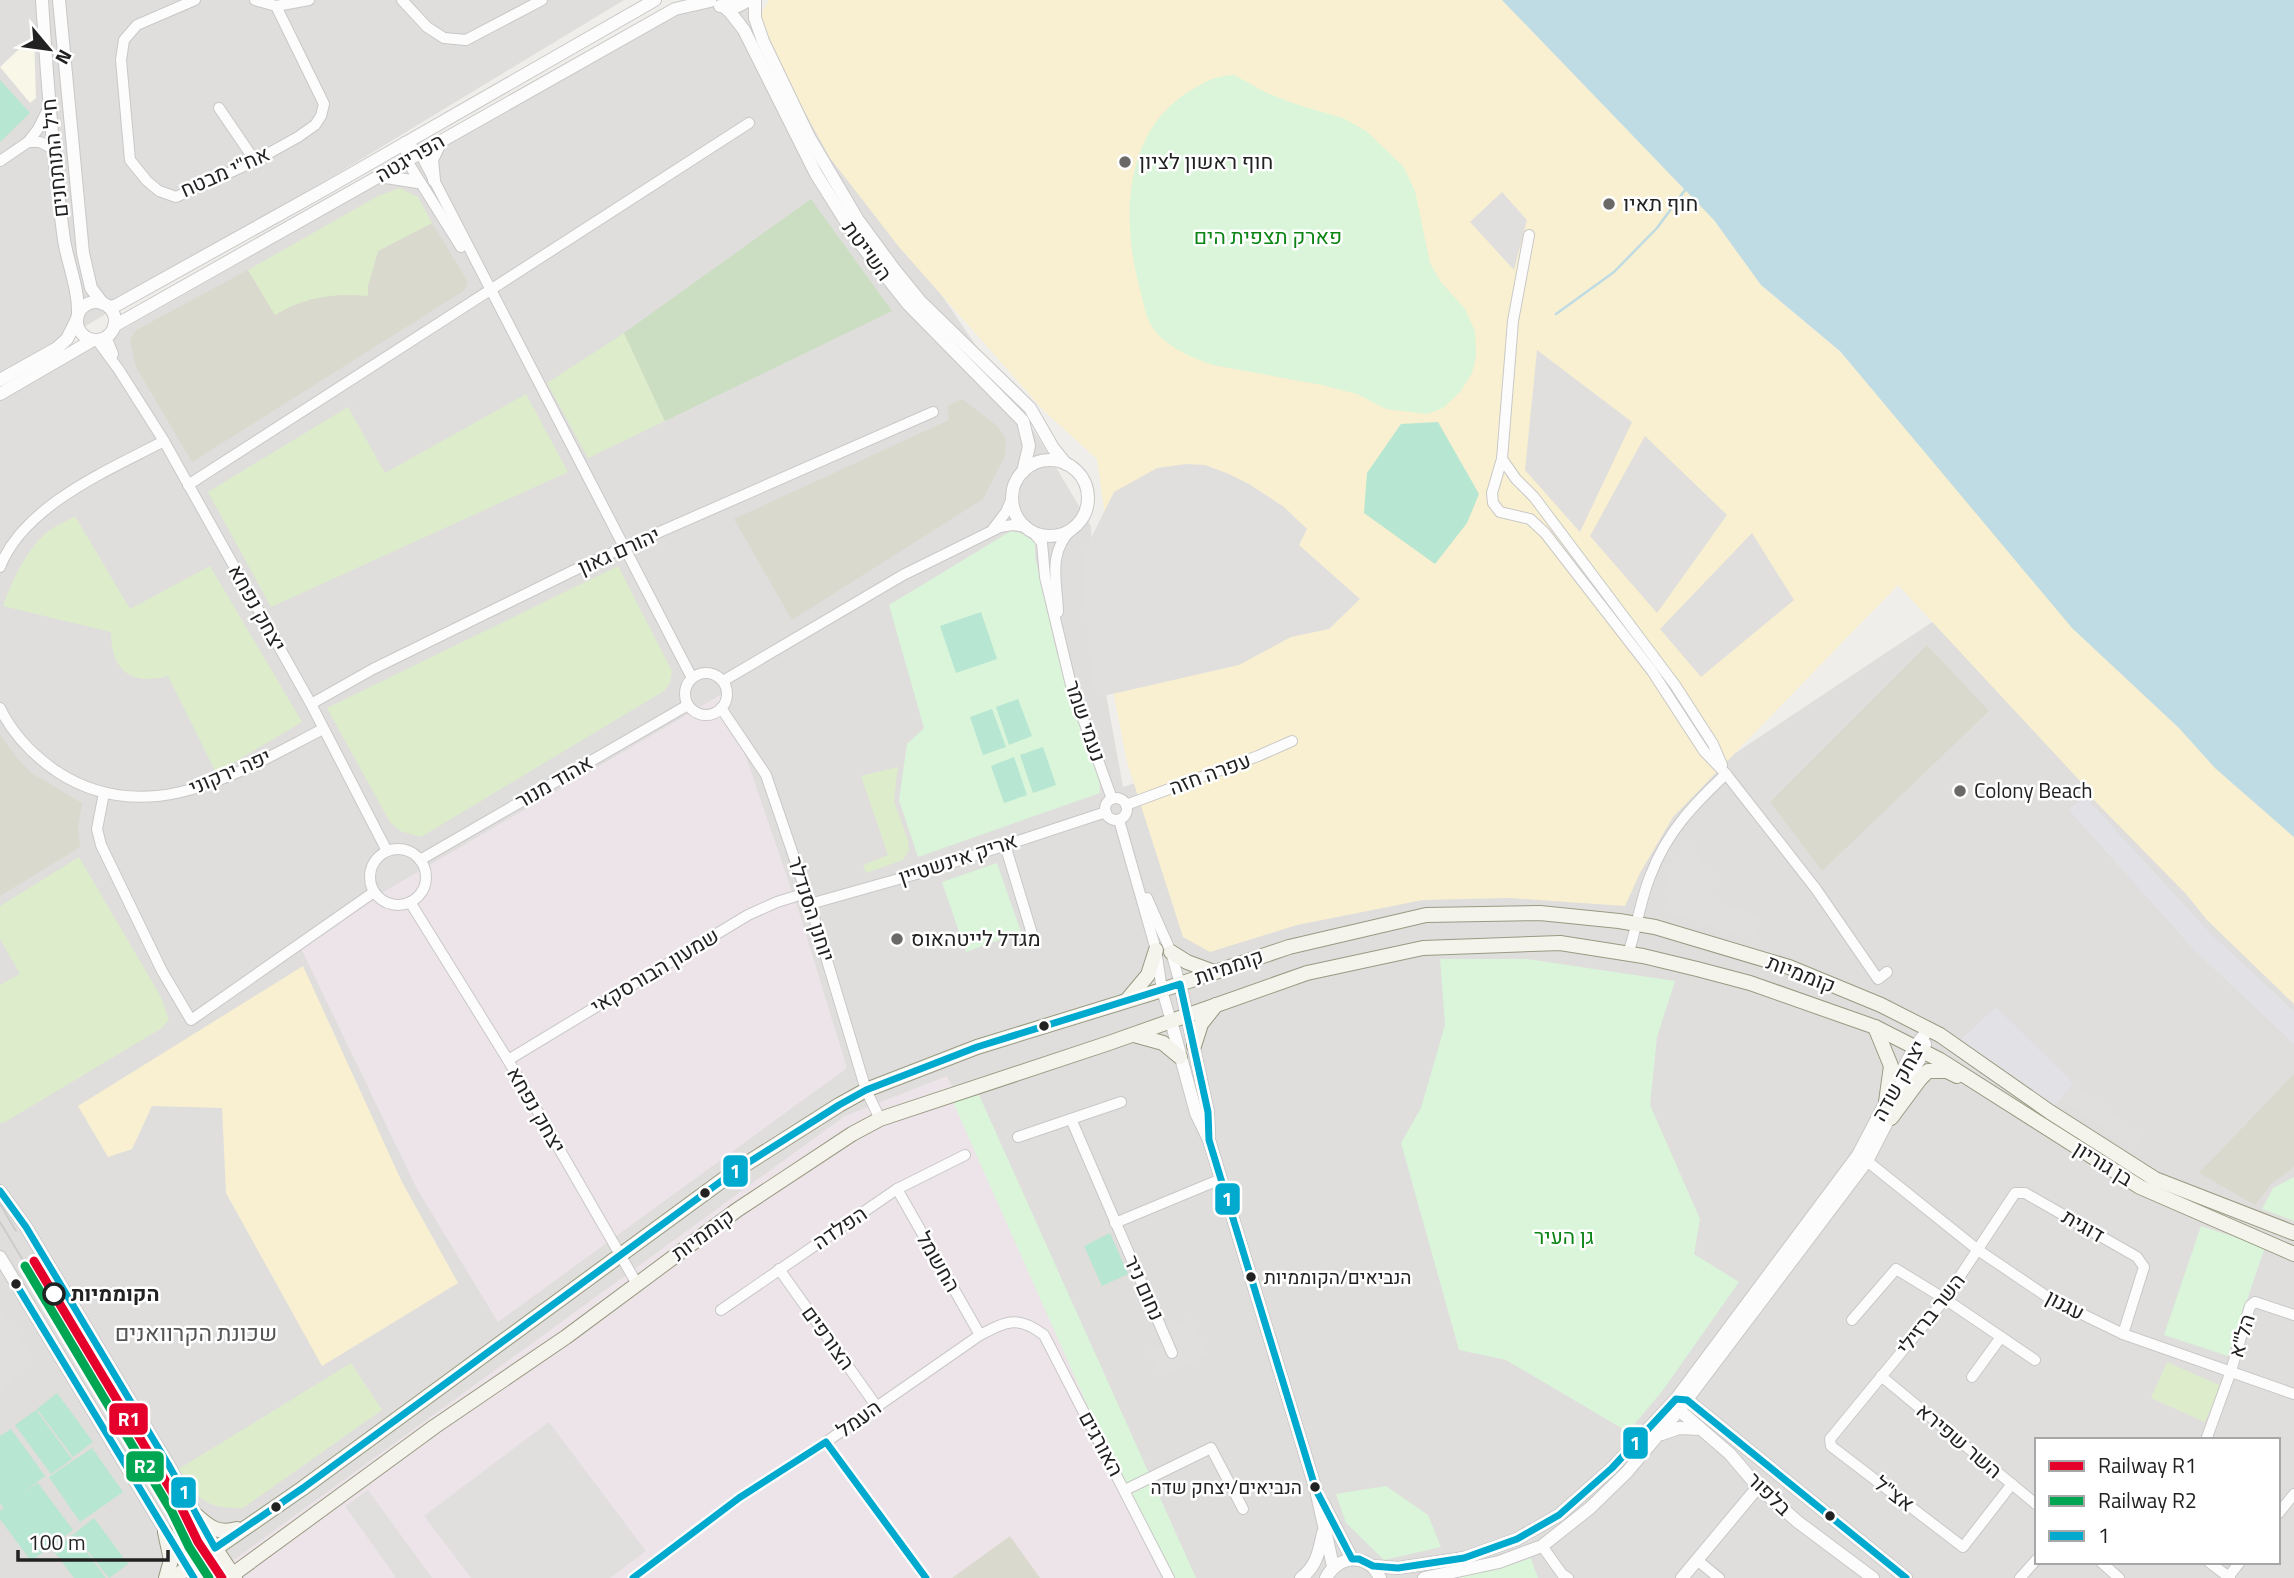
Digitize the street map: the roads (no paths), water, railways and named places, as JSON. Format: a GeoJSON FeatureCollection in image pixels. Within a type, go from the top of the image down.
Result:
{"type":"FeatureCollection","features":[{"type":"Feature","properties":{"kind":"main road","name":"קוממיות"},"geometry":{"type":"LineString","coordinates":[[173,1578],[190,1572],[215,1548],[303,1488],[735,1171],[839,1105],[866,1090],[977,1047],[1125,1002],[1289,947],[1426,915],[1540,912],[1638,924],[1789,967],[1881,1005],[1929,1029]]}},
{"type":"Feature","properties":{"kind":"main road","name":"קוממיות"},"geometry":{"type":"LineString","coordinates":[[232,1577],[434,1427],[566,1337],[772,1186],[852,1134],[880,1119],[1307,973],[1423,948],[1560,943],[1673,963],[1750,983],[1875,1027],[1919,1050]]}},
{"type":"Feature","properties":{"kind":"main road"},"geometry":{"type":"LineString","coordinates":[[1125,1002],[1164,951],[1213,972]]}},
{"type":"Feature","properties":{"kind":"main road"},"geometry":{"type":"LineString","coordinates":[[1194,1046],[1202,1024],[1217,1004]]}},
{"type":"Feature","properties":{"kind":"main road"},"geometry":{"type":"LineString","coordinates":[[1875,1027],[1891,1066],[1886,1102]]}},
{"type":"Feature","properties":{"kind":"main road","name":"בן גוריון"},"geometry":{"type":"LineString","coordinates":[[1929,1029],[2071,1126],[2155,1179],[2294,1233]]}},
{"type":"Feature","properties":{"kind":"main road"},"geometry":{"type":"LineString","coordinates":[[1132,1034],[1163,1043],[1180,1057]]}},
{"type":"Feature","properties":{"kind":"main road","name":"בן גוריון"},"geometry":{"type":"LineString","coordinates":[[1919,1050],[1986,1088],[2140,1188],[2294,1254]]}},
{"type":"Feature","properties":{"kind":"main road"},"geometry":{"type":"LineString","coordinates":[[1891,1118],[1928,1071],[1947,1071],[1986,1088]]}},
{"type":"Feature","properties":{"kind":"main road"},"geometry":{"type":"LineString","coordinates":[[197,1516],[220,1532],[248,1525]]}},
{"type":"Feature","properties":{"kind":"main road"},"geometry":{"type":"LineString","coordinates":[[165,1532],[171,1560],[166,1578]]}},
{"type":"Feature","properties":{"kind":"main road"},"geometry":{"type":"LineString","coordinates":[[215,1548],[232,1577]]}},
{"type":"Feature","properties":{"kind":"street","name":"חיל התותחנים"},"geometry":{"type":"LineString","coordinates":[[42,0],[48,109],[64,240],[78,316]]}},
{"type":"Feature","properties":{"kind":"street","name":"חיל התותחנים"},"geometry":{"type":"LineString","coordinates":[[59,0],[83,253],[91,288],[106,305]]}},
{"type":"Feature","properties":{"kind":"street","name":"אח\"י מבטח"},"geometry":{"type":"LineString","coordinates":[[195,0],[137,25],[124,40],[121,60],[131,160],[159,191],[176,197],[255,161],[315,125],[321,116],[324,104],[276,6]]}},
{"type":"Feature","properties":{"kind":"street"},"geometry":{"type":"LineString","coordinates":[[255,0],[276,6],[309,0]]}},
{"type":"Feature","properties":{"kind":"street"},"geometry":{"type":"LineString","coordinates":[[401,0],[428,27],[444,38],[466,40],[541,0]]}},
{"type":"Feature","properties":{"kind":"street","name":"הפריגטה"},"geometry":{"type":"LineString","coordinates":[[106,305],[127,300],[655,0]]}},
{"type":"Feature","properties":{"kind":"street"},"geometry":{"type":"LineString","coordinates":[[709,0],[723,6],[738,6],[752,0]]}},
{"type":"Feature","properties":{"kind":"street","name":"הפריגטה"},"geometry":{"type":"LineString","coordinates":[[114,326],[676,9],[709,0]]}},
{"type":"Feature","properties":{"kind":"street","name":"השייטת"},"geometry":{"type":"LineString","coordinates":[[752,0],[763,41],[809,137],[858,220],[920,301],[1030,408],[1053,448],[1066,464]]}},
{"type":"Feature","properties":{"kind":"street","name":"השייטת"},"geometry":{"type":"LineString","coordinates":[[723,6],[744,30],[816,174],[858,241],[908,304],[1023,421],[1028,446],[1023,472]]}},
{"type":"Feature","properties":{"kind":"street"},"geometry":{"type":"LineString","coordinates":[[219,108],[255,161]]}},
{"type":"Feature","properties":{"kind":"street"},"geometry":{"type":"LineString","coordinates":[[0,161],[28,142],[48,109]]}},
{"type":"Feature","properties":{"kind":"street"},"geometry":{"type":"LineString","coordinates":[[188,485],[749,123]]}},
{"type":"Feature","properties":{"kind":"street"},"geometry":{"type":"LineString","coordinates":[[434,180],[432,160],[441,141]]}},
{"type":"Feature","properties":{"kind":"street"},"geometry":{"type":"LineString","coordinates":[[28,142],[40,142],[53,149]]}},
{"type":"Feature","properties":{"kind":"street"},"geometry":{"type":"LineString","coordinates":[[405,142],[420,153],[692,678]]}},
{"type":"Feature","properties":{"kind":"street"},"geometry":{"type":"LineString","coordinates":[[405,142],[407,161],[418,182],[490,290]]}},
{"type":"Feature","properties":{"kind":"street"},"geometry":{"type":"LineString","coordinates":[[379,176],[418,182]]}},
{"type":"Feature","properties":{"kind":"street"},"geometry":{"type":"LineString","coordinates":[[1529,235],[1513,321],[1502,459],[1492,491],[1493,503],[1500,512],[1530,519],[1545,533],[1652,671],[1704,751],[1726,774],[1816,889],[1878,979],[1887,972]]}},
{"type":"Feature","properties":{"kind":"street"},"geometry":{"type":"LineString","coordinates":[[0,380],[57,348],[67,339],[86,305],[97,302],[106,305],[114,316],[114,326],[99,339],[0,394]]}},
{"type":"Feature","properties":{"kind":"street"},"geometry":{"type":"LineString","coordinates":[[78,316],[79,330],[83,335],[99,339]]}},
{"type":"Feature","properties":{"kind":"street","name":"יצחק נפחא"},"geometry":{"type":"LineString","coordinates":[[99,339],[164,442],[311,704],[387,851]]}},
{"type":"Feature","properties":{"kind":"street","name":"יהורם גאון"},"geometry":{"type":"LineString","coordinates":[[311,704],[373,669],[623,548],[933,412]]}},
{"type":"Feature","properties":{"kind":"street"},"geometry":{"type":"LineString","coordinates":[[0,567],[17,538],[49,507],[164,442]]}},
{"type":"Feature","properties":{"kind":"street"},"geometry":{"type":"LineString","coordinates":[[1502,459],[1675,685],[1713,744],[1726,774]]}},
{"type":"Feature","properties":{"kind":"street"},"geometry":{"type":"LineString","coordinates":[[723,681],[903,575],[991,531],[1013,525],[1053,536],[1072,529],[1086,510],[1088,498],[1081,476],[1066,464],[1045,460],[1035,463],[1023,472],[1014,487],[1006,512],[991,531]]}},
{"type":"Feature","properties":{"kind":"street"},"geometry":{"type":"LineString","coordinates":[[1492,491],[1510,482],[1524,487]]}},
{"type":"Feature","properties":{"kind":"street"},"geometry":{"type":"LineString","coordinates":[[1012,498],[1018,519],[1030,530]]}},
{"type":"Feature","properties":{"kind":"street","name":"נעמי שמר"},"geometry":{"type":"LineString","coordinates":[[1060,643],[1056,556],[1060,542],[1072,529]]}},
{"type":"Feature","properties":{"kind":"street","name":"נעמי שמר"},"geometry":{"type":"LineString","coordinates":[[1030,530],[1042,543],[1045,577],[1060,643],[1079,708],[1112,799]]}},
{"type":"Feature","properties":{"kind":"street"},"geometry":{"type":"LineString","coordinates":[[706,673],[723,681],[727,695],[721,708],[706,715],[688,705],[685,691],[692,678],[706,673]]}},
{"type":"Feature","properties":{"kind":"street","name":"אהוד מנור"},"geometry":{"type":"LineString","coordinates":[[421,860],[688,705]]}},
{"type":"Feature","properties":{"kind":"street","name":"יפה ירקוני"},"geometry":{"type":"LineString","coordinates":[[0,708],[15,732],[43,762],[73,782],[104,793],[133,798],[162,797],[204,786],[323,729]]}},
{"type":"Feature","properties":{"kind":"street","name":"יוחנן הסנדלר"},"geometry":{"type":"LineString","coordinates":[[721,708],[766,775],[810,904],[866,1090],[880,1119]]}},
{"type":"Feature","properties":{"kind":"street","name":"עפרה חזה"},"geometry":{"type":"LineString","coordinates":[[1126,805],[1293,741]]}},
{"type":"Feature","properties":{"kind":"street"},"geometry":{"type":"LineString","coordinates":[[1628,954],[1650,874],[1668,840],[1688,810],[1726,774]]}},
{"type":"Feature","properties":{"kind":"street"},"geometry":{"type":"LineString","coordinates":[[104,793],[97,829],[101,845],[162,971],[191,1020],[374,892]]}},
{"type":"Feature","properties":{"kind":"street"},"geometry":{"type":"LineString","coordinates":[[1112,799],[1120,799],[1126,805],[1125,815],[1119,820],[1110,818],[1106,812],[1107,804],[1112,799]]}},
{"type":"Feature","properties":{"kind":"street","name":"אריק אינשטיין"},"geometry":{"type":"LineString","coordinates":[[810,904],[932,869],[1106,812]]}},
{"type":"Feature","properties":{"kind":"street"},"geometry":{"type":"LineString","coordinates":[[1119,820],[1164,951],[1180,984],[1208,1112],[1209,1140]]}},
{"type":"Feature","properties":{"kind":"street"},"geometry":{"type":"LineString","coordinates":[[1005,845],[1033,937]]}},
{"type":"Feature","properties":{"kind":"street"},"geometry":{"type":"LineString","coordinates":[[398,849],[408,850],[421,860],[425,869],[423,888],[410,902],[389,904],[374,892],[370,873],[379,856],[398,849]]}},
{"type":"Feature","properties":{"kind":"street","name":"שמעון הבורסקאי"},"geometry":{"type":"LineString","coordinates":[[508,1060],[748,915],[806,892]]}},
{"type":"Feature","properties":{"kind":"street","name":"יצחק נפחא"},"geometry":{"type":"LineString","coordinates":[[410,902],[508,1060],[637,1284]]}},
{"type":"Feature","properties":{"kind":"street"},"geometry":{"type":"LineString","coordinates":[[1164,951],[1162,990],[1180,1057],[1196,1113],[1209,1140],[1316,1490],[1333,1566]]}},
{"type":"Feature","properties":{"kind":"street","name":"יצחק שדה"},"geometry":{"type":"LineString","coordinates":[[1352,1559],[1359,1559],[1373,1566],[1398,1568],[1464,1558],[1517,1539],[1559,1515],[1612,1468],[1704,1378],[1867,1161],[1891,1118],[1929,1029]]}},
{"type":"Feature","properties":{"kind":"street","name":"יצחק שדה"},"geometry":{"type":"LineString","coordinates":[[1424,1578],[1499,1562],[1542,1546],[1590,1508],[1627,1472],[1658,1436],[1858,1155],[1886,1102],[1919,1050]]}},
{"type":"Feature","properties":{"kind":"street"},"geometry":{"type":"LineString","coordinates":[[1018,1137],[1121,1102]]}},
{"type":"Feature","properties":{"kind":"street","name":"נחום ניר"},"geometry":{"type":"LineString","coordinates":[[1071,1119],[1172,1353]]}},
{"type":"Feature","properties":{"kind":"street","name":"הפלדה"},"geometry":{"type":"LineString","coordinates":[[721,1310],[897,1189],[965,1155]]}},
{"type":"Feature","properties":{"kind":"street","name":"עגנון"},"geometry":{"type":"LineString","coordinates":[[1867,1161],[1978,1250],[2049,1298],[2123,1334],[2294,1394]]}},
{"type":"Feature","properties":{"kind":"street"},"geometry":{"type":"LineString","coordinates":[[1115,1223],[1221,1179]]}},
{"type":"Feature","properties":{"kind":"street","name":"החשמל"},"geometry":{"type":"LineString","coordinates":[[897,1189],[980,1335]]}},
{"type":"Feature","properties":{"kind":"street"},"geometry":{"type":"LineString","coordinates":[[0,1191],[26,1227],[215,1548]]}},
{"type":"Feature","properties":{"kind":"street","name":"דוגית"},"geometry":{"type":"LineString","coordinates":[[1978,1250],[2015,1193],[2025,1193],[2137,1257],[2144,1267],[2123,1334]]}},
{"type":"Feature","properties":{"kind":"street","name":"השר ברזילי"},"geometry":{"type":"LineString","coordinates":[[1881,1377],[1945,1299],[1978,1250]]}},
{"type":"Feature","properties":{"kind":"street"},"geometry":{"type":"LineString","coordinates":[[0,1257],[190,1572]]}},
{"type":"Feature","properties":{"kind":"street","name":"הצורפים"},"geometry":{"type":"LineString","coordinates":[[779,1269],[877,1406]]}},
{"type":"Feature","properties":{"kind":"street"},"geometry":{"type":"LineString","coordinates":[[1852,1320],[1896,1269],[2035,1360]]}},
{"type":"Feature","properties":{"kind":"street","name":"הל\"א"},"geometry":{"type":"LineString","coordinates":[[2231,1371],[2250,1306],[2255,1301],[2294,1315]]}},
{"type":"Feature","properties":{"kind":"street","name":"העמל"},"geometry":{"type":"LineString","coordinates":[[633,1578],[739,1498],[826,1442],[980,1335],[1003,1323],[1021,1321]]}},
{"type":"Feature","properties":{"kind":"street","name":"האורגים"},"geometry":{"type":"LineString","coordinates":[[1021,1321],[1044,1335],[1169,1578]]}},
{"type":"Feature","properties":{"kind":"street"},"geometry":{"type":"LineString","coordinates":[[1972,1377],[2001,1337]]}},
{"type":"Feature","properties":{"kind":"street"},"geometry":{"type":"LineString","coordinates":[[2207,1438],[2231,1371]]}},
{"type":"Feature","properties":{"kind":"street","name":"השר שפירא"},"geometry":{"type":"LineString","coordinates":[[1881,1377],[2035,1503]]}},
{"type":"Feature","properties":{"kind":"street","name":"אצ\"ל"},"geometry":{"type":"LineString","coordinates":[[1881,1377],[1830,1439],[1831,1446],[1963,1547],[2012,1485]]}},
{"type":"Feature","properties":{"kind":"street"},"geometry":{"type":"LineString","coordinates":[[1704,1378],[1702,1398],[1707,1417]]}},
{"type":"Feature","properties":{"kind":"street","name":"בלפור"},"geometry":{"type":"LineString","coordinates":[[1681,1403],[1707,1417],[1906,1578]]}},
{"type":"Feature","properties":{"kind":"street","name":"בלפור"},"geometry":{"type":"LineString","coordinates":[[1681,1403],[1700,1430],[1730,1454],[1758,1487],[1798,1522],[1873,1578]]}},
{"type":"Feature","properties":{"kind":"street"},"geometry":{"type":"LineString","coordinates":[[1658,1436],[1679,1428],[1700,1430]]}},
{"type":"Feature","properties":{"kind":"street"},"geometry":{"type":"LineString","coordinates":[[826,1442],[926,1578]]}},
{"type":"Feature","properties":{"kind":"street"},"geometry":{"type":"LineString","coordinates":[[1125,1490],[1211,1448],[1243,1509]]}},
{"type":"Feature","properties":{"kind":"street"},"geometry":{"type":"LineString","coordinates":[[1682,1578],[1758,1487]]}},
{"type":"Feature","properties":{"kind":"street"},"geometry":{"type":"LineString","coordinates":[[1316,1490],[1352,1559],[1333,1566],[1326,1578]]}},
{"type":"Feature","properties":{"kind":"street"},"geometry":{"type":"LineString","coordinates":[[2280,1512],[2294,1494]]}},
{"type":"Feature","properties":{"kind":"street"},"geometry":{"type":"LineString","coordinates":[[1301,1578],[1317,1560],[1324,1529]]}},
{"type":"Feature","properties":{"kind":"street"},"geometry":{"type":"LineString","coordinates":[[1542,1546],[1563,1577]]}},
{"type":"Feature","properties":{"kind":"street"},"geometry":{"type":"LineString","coordinates":[[1696,1560],[1719,1578]]}},
{"type":"Feature","properties":{"kind":"street"},"geometry":{"type":"LineString","coordinates":[[2020,1578],[2035,1561]]}},
{"type":"Feature","properties":{"kind":"street"},"geometry":{"type":"LineString","coordinates":[[2103,1564],[2119,1578]]}},
{"type":"Feature","properties":{"kind":"street"},"geometry":{"type":"LineString","coordinates":[[2212,1564],[2230,1577]]}},
{"type":"Feature","properties":{"kind":"street"},"geometry":{"type":"LineString","coordinates":[[1373,1566],[1380,1578]]}},
{"type":"Feature","properties":{"kind":"water"},"geometry":{"type":"Polygon","coordinates":[[[1502,0],[2294,0],[2294,837],[2215,768],[2179,728],[2072,628],[1840,351],[1761,285],[1714,220],[1502,0]]]}},
{"type":"Feature","properties":{"kind":"waterway"},"geometry":{"type":"LineString","coordinates":[[1556,314],[1614,272],[1657,228],[1685,190]]}},
{"type":"Feature","properties":{"kind":"tram line"},"geometry":{"type":"LineString","coordinates":[[0,1204],[16,1231]]}},
{"type":"Feature","properties":{"kind":"tram line"},"geometry":{"type":"LineString","coordinates":[[0,1222],[62,1325]]}},
{"type":"Feature","properties":{"kind":"tram line"},"geometry":{"type":"LineString","coordinates":[[92,1374],[121,1405]]}},
{"type":"Feature","properties":{"kind":"rail line","name":"R1"},"geometry":{"type":"LineString","coordinates":[[34,1261],[181,1507],[198,1542],[222,1578]]}},
{"type":"Feature","properties":{"kind":"rail line","name":"R2"},"geometry":{"type":"LineString","coordinates":[[25,1266],[209,1578]]}},
{"type":"Feature","properties":{"kind":"place","name":"חוף ראשון לציון"},"geometry":{"type":"Point","coordinates":[1125,162]}},
{"type":"Feature","properties":{"kind":"place","name":"חוף תאיו"},"geometry":{"type":"Point","coordinates":[1609,204]}},
{"type":"Feature","properties":{"kind":"place","name":"Colony Beach"},"geometry":{"type":"Point","coordinates":[1960,791]}},
{"type":"Feature","properties":{"kind":"place","name":"מגדל לייטהאוס"},"geometry":{"type":"Point","coordinates":[897,939]}},
{"type":"Feature","properties":{"kind":"place","name":"הנביאים/הקוממיות"},"geometry":{"type":"Point","coordinates":[1251,1277]}},
{"type":"Feature","properties":{"kind":"place","name":"הקוממיות"},"geometry":{"type":"Point","coordinates":[54,1294]}},
{"type":"Feature","properties":{"kind":"place","name":"הנביאים/יצחק שדה"},"geometry":{"type":"Point","coordinates":[1315,1487]}},
{"type":"Feature","properties":{"kind":"district","name":"שכונת הקרוואנים"},"geometry":{"type":"Point","coordinates":[196,1333]}},
{"type":"Feature","properties":{"kind":"park label","name":"פארק תצפית הים"},"geometry":{"type":"Point","coordinates":[1268,237]}},
{"type":"Feature","properties":{"kind":"park label","name":"גן העיר"},"geometry":{"type":"Point","coordinates":[1564,1237]}}]}
